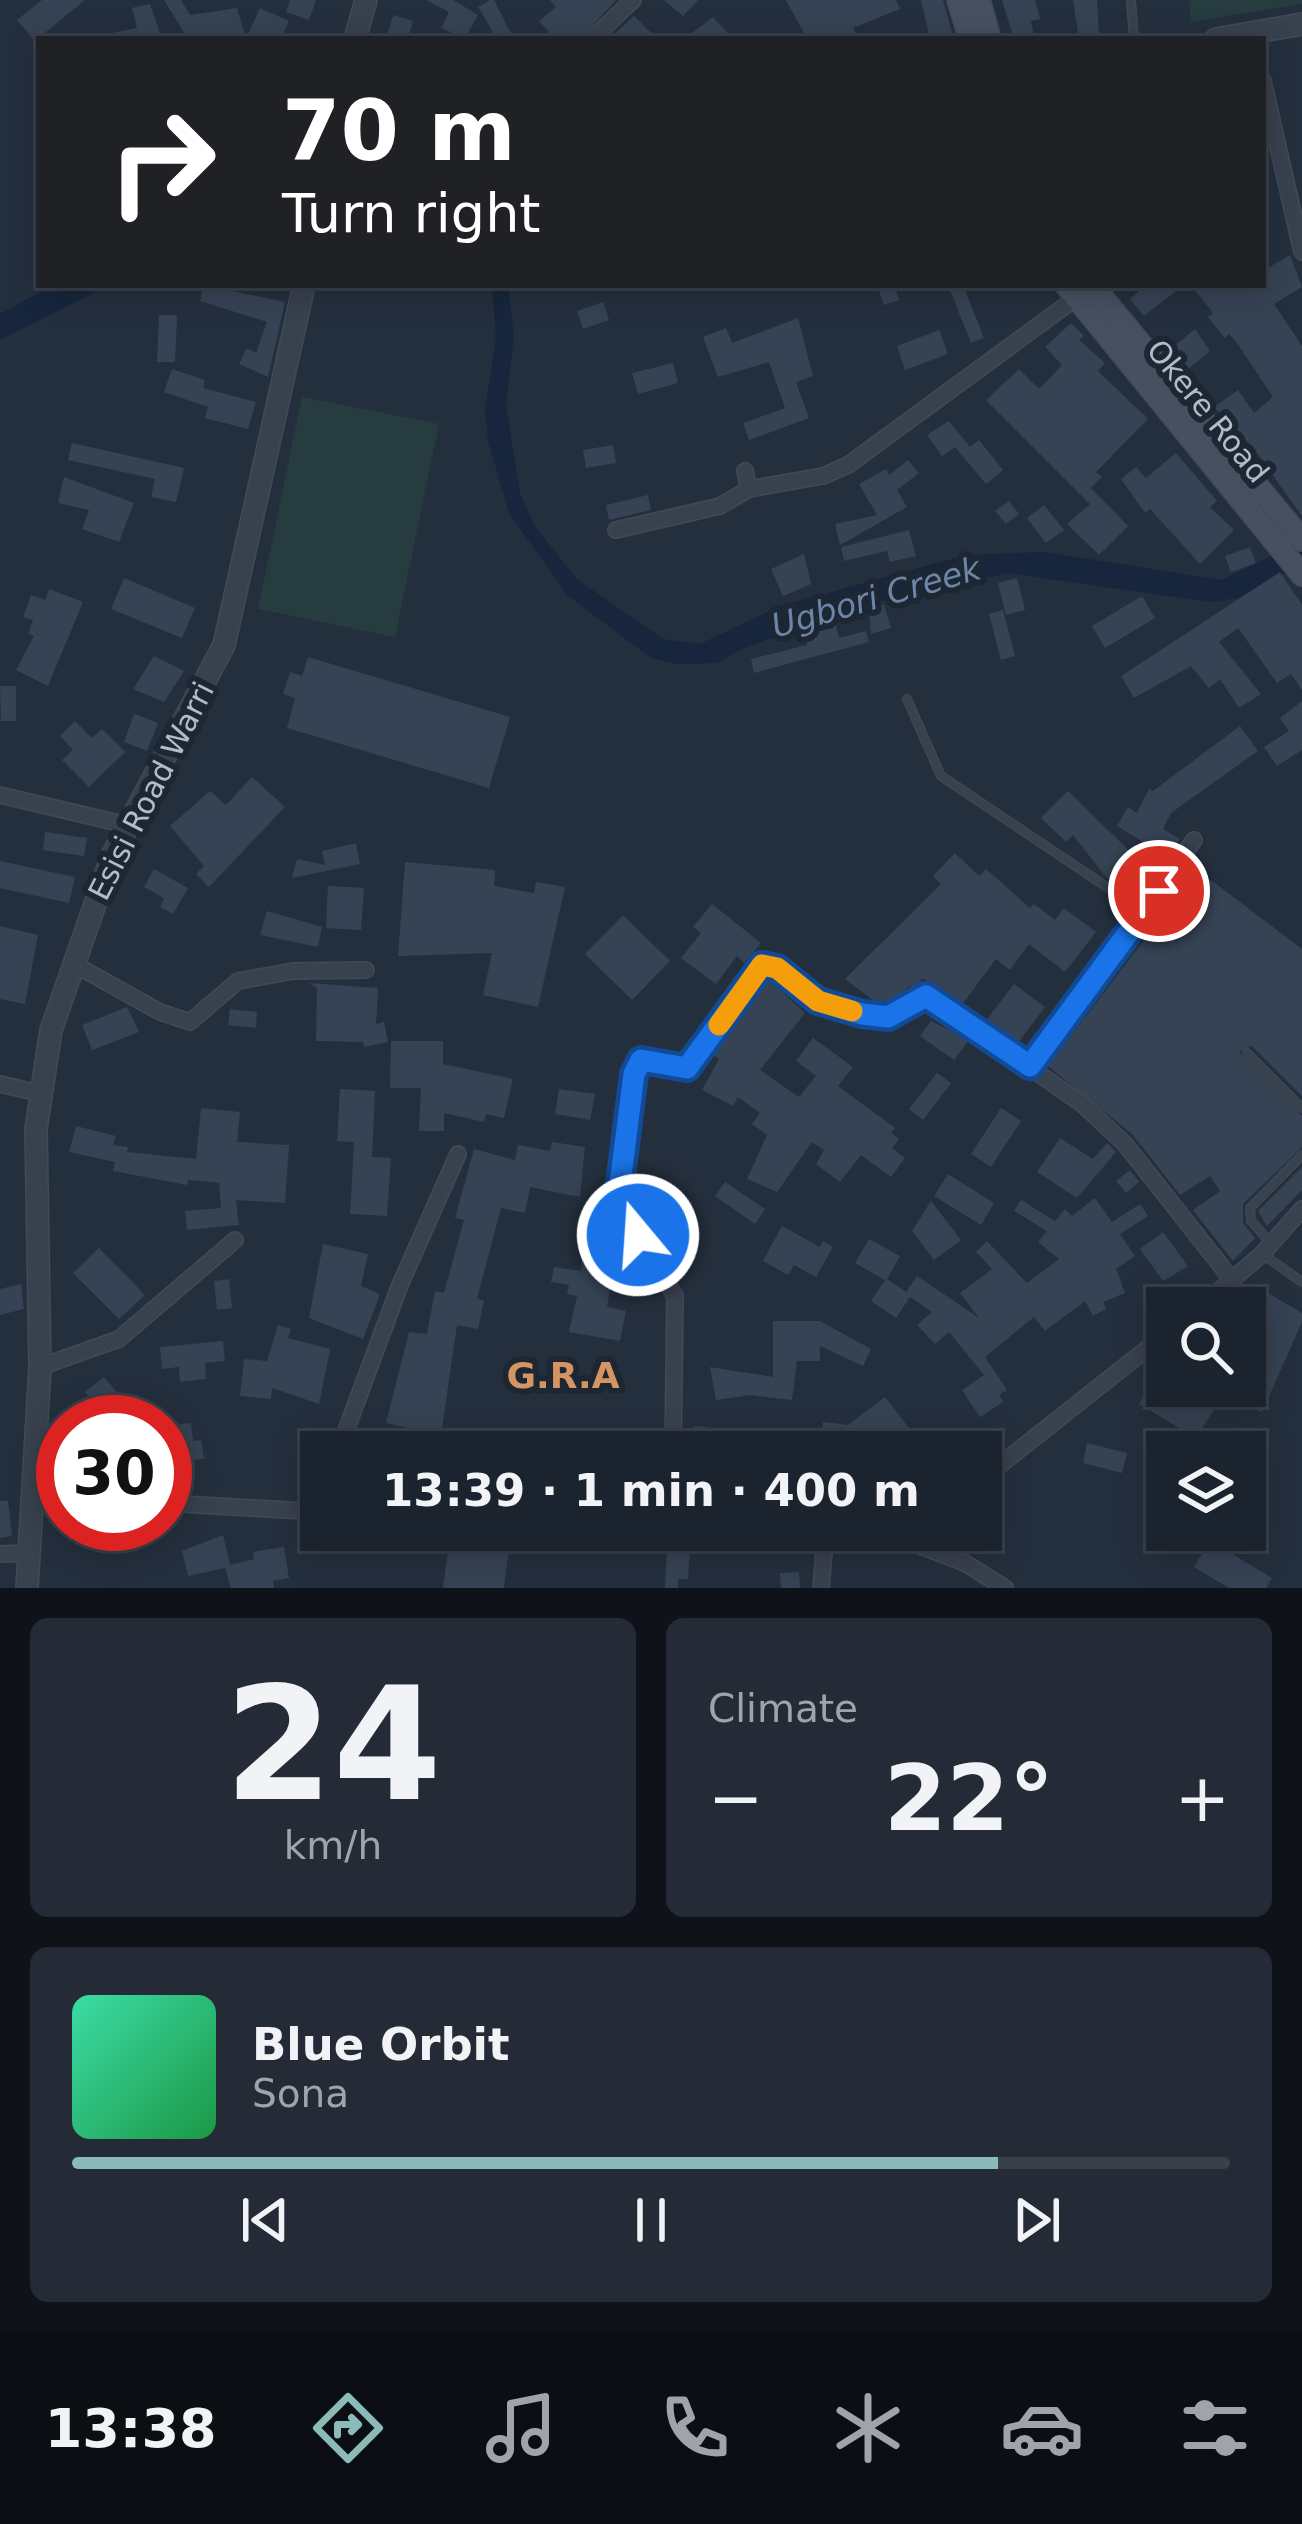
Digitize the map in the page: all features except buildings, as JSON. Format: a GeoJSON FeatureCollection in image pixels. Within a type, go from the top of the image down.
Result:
{"type":"FeatureCollection","features":[{"type":"Feature","properties":{"kind":"main road"},"geometry":{"type":"LineString","coordinates":[[958,0],[969,36]]}},
{"type":"Feature","properties":{"kind":"main road"},"geometry":{"type":"LineString","coordinates":[[979,0],[989,36]]}},
{"type":"Feature","properties":{"kind":"main road","name":"Okere Road"},"geometry":{"type":"LineString","coordinates":[[1078,289],[1291,538],[1299,571]]}},
{"type":"Feature","properties":{"kind":"street"},"geometry":{"type":"LineString","coordinates":[[356,36],[365,0]]}},
{"type":"Feature","properties":{"kind":"street"},"geometry":{"type":"LineString","coordinates":[[595,36],[633,0]]}},
{"type":"Feature","properties":{"kind":"street"},"geometry":{"type":"LineString","coordinates":[[1253,36],[1302,24]]}},
{"type":"Feature","properties":{"kind":"street"},"geometry":{"type":"LineString","coordinates":[[1266,93],[1302,252]]}},
{"type":"Feature","properties":{"kind":"street","name":"Esisi Road Warri"},"geometry":{"type":"LineString","coordinates":[[39,1395],[40,1094],[72,963],[127,825],[224,645],[303,288]]}},
{"type":"Feature","properties":{"kind":"street"},"geometry":{"type":"LineString","coordinates":[[616,530],[703,511],[749,489],[823,476],[848,465],[1078,289]]}},
{"type":"Feature","properties":{"kind":"street"},"geometry":{"type":"LineString","coordinates":[[745,471],[749,489]]}},
{"type":"Feature","properties":{"kind":"street"},"geometry":{"type":"LineString","coordinates":[[0,795],[127,825]]}},
{"type":"Feature","properties":{"kind":"street"},"geometry":{"type":"LineString","coordinates":[[1030,1066],[1142,910],[1176,872],[1194,840]]}},
{"type":"Feature","properties":{"kind":"street"},"geometry":{"type":"LineString","coordinates":[[72,963],[143,1004],[190,1022],[238,981],[293,971],[366,970]]}},
{"type":"Feature","properties":{"kind":"street"},"geometry":{"type":"LineString","coordinates":[[673,1431],[675,1296],[628,1220],[620,1184],[628,1091],[641,1060],[687,1068],[762,965],[777,968],[818,1001],[862,1014],[888,1017],[926,996],[1030,1066],[1125,1144],[1233,1281]]}},
{"type":"Feature","properties":{"kind":"street"},"geometry":{"type":"LineString","coordinates":[[0,1084],[40,1094]]}},
{"type":"Feature","properties":{"kind":"street"},"geometry":{"type":"LineString","coordinates":[[346,1431],[400,1285],[458,1154]]}},
{"type":"Feature","properties":{"kind":"street"},"geometry":{"type":"LineString","coordinates":[[1225,1287],[1302,1209]]}},
{"type":"Feature","properties":{"kind":"street"},"geometry":{"type":"LineString","coordinates":[[40,1367],[119,1339],[235,1240]]}},
{"type":"Feature","properties":{"kind":"street"},"geometry":{"type":"LineString","coordinates":[[1002,1464],[1146,1350]]}},
{"type":"Feature","properties":{"kind":"street","name":"Esisi Road Warri"},"geometry":{"type":"LineString","coordinates":[[27,1588],[36,1495]]}},
{"type":"Feature","properties":{"kind":"street"},"geometry":{"type":"LineString","coordinates":[[192,1504],[300,1507]]}},
{"type":"Feature","properties":{"kind":"street"},"geometry":{"type":"LineString","coordinates":[[821,1588],[824,1551]]}},
{"type":"Feature","properties":{"kind":"street"},"geometry":{"type":"LineString","coordinates":[[934,1551],[965,1563],[1005,1588]]}},
{"type":"Feature","properties":{"kind":"street"},"geometry":{"type":"LineString","coordinates":[[0,1554],[30,1553]]}},
{"type":"Feature","properties":{"kind":"lane"},"geometry":{"type":"LineString","coordinates":[[1131,0],[1134,36]]}},
{"type":"Feature","properties":{"kind":"lane"},"geometry":{"type":"LineString","coordinates":[[907,698],[941,776],[1142,910]]}},
{"type":"Feature","properties":{"kind":"lane"},"geometry":{"type":"LineString","coordinates":[[1246,1053],[1302,1108]]}},
{"type":"Feature","properties":{"kind":"lane"},"geometry":{"type":"LineString","coordinates":[[1302,1155],[1250,1208],[1251,1221],[1267,1249],[1302,1282]]}},
{"type":"Feature","properties":{"kind":"green space"},"geometry":{"type":"Polygon","coordinates":[[[1189,0],[1302,0],[1302,4],[1191,22],[1189,0]]]}},
{"type":"Feature","properties":{"kind":"green space"},"geometry":{"type":"Polygon","coordinates":[[[302,397],[439,424],[395,637],[258,609],[302,397]]]}},
{"type":"Feature","properties":{"kind":"water"},"geometry":{"type":"Polygon","coordinates":[[[48,288],[103,288],[0,340],[0,314],[48,288]]]}},
{"type":"Feature","properties":{"kind":"water","name":"Ugbori Creek"},"geometry":{"type":"Polygon","coordinates":[[[492,288],[508,288],[514,336],[506,404],[520,493],[536,528],[578,580],[663,639],[700,644],[780,606],[966,555],[1045,552],[1221,580],[1302,541],[1302,564],[1238,598],[1210,602],[1008,573],[864,605],[744,648],[718,663],[676,664],[651,658],[567,595],[509,513],[488,441],[485,410],[496,337],[492,288]]]}},
{"type":"Feature","properties":{"kind":"slow traffic"},"geometry":{"type":"LineString","coordinates":[[719,1025],[762,965],[777,968],[818,1001],[852,1011]]}},
{"type":"Feature","properties":{"kind":"district","name":"G.R.A"},"geometry":{"type":"Point","coordinates":[563,1375]}},
{"type":"Feature","properties":{"kind":"route"},"geometry":{"type":"LineString","coordinates":[[638,1235],[622,1204],[620,1184],[621,1149],[629,1125],[628,1091],[634,1074],[641,1060],[687,1068],[762,965],[777,968],[818,1001],[862,1014],[888,1017],[916,997],[926,996],[1030,1066],[1159,891]]}}]}
